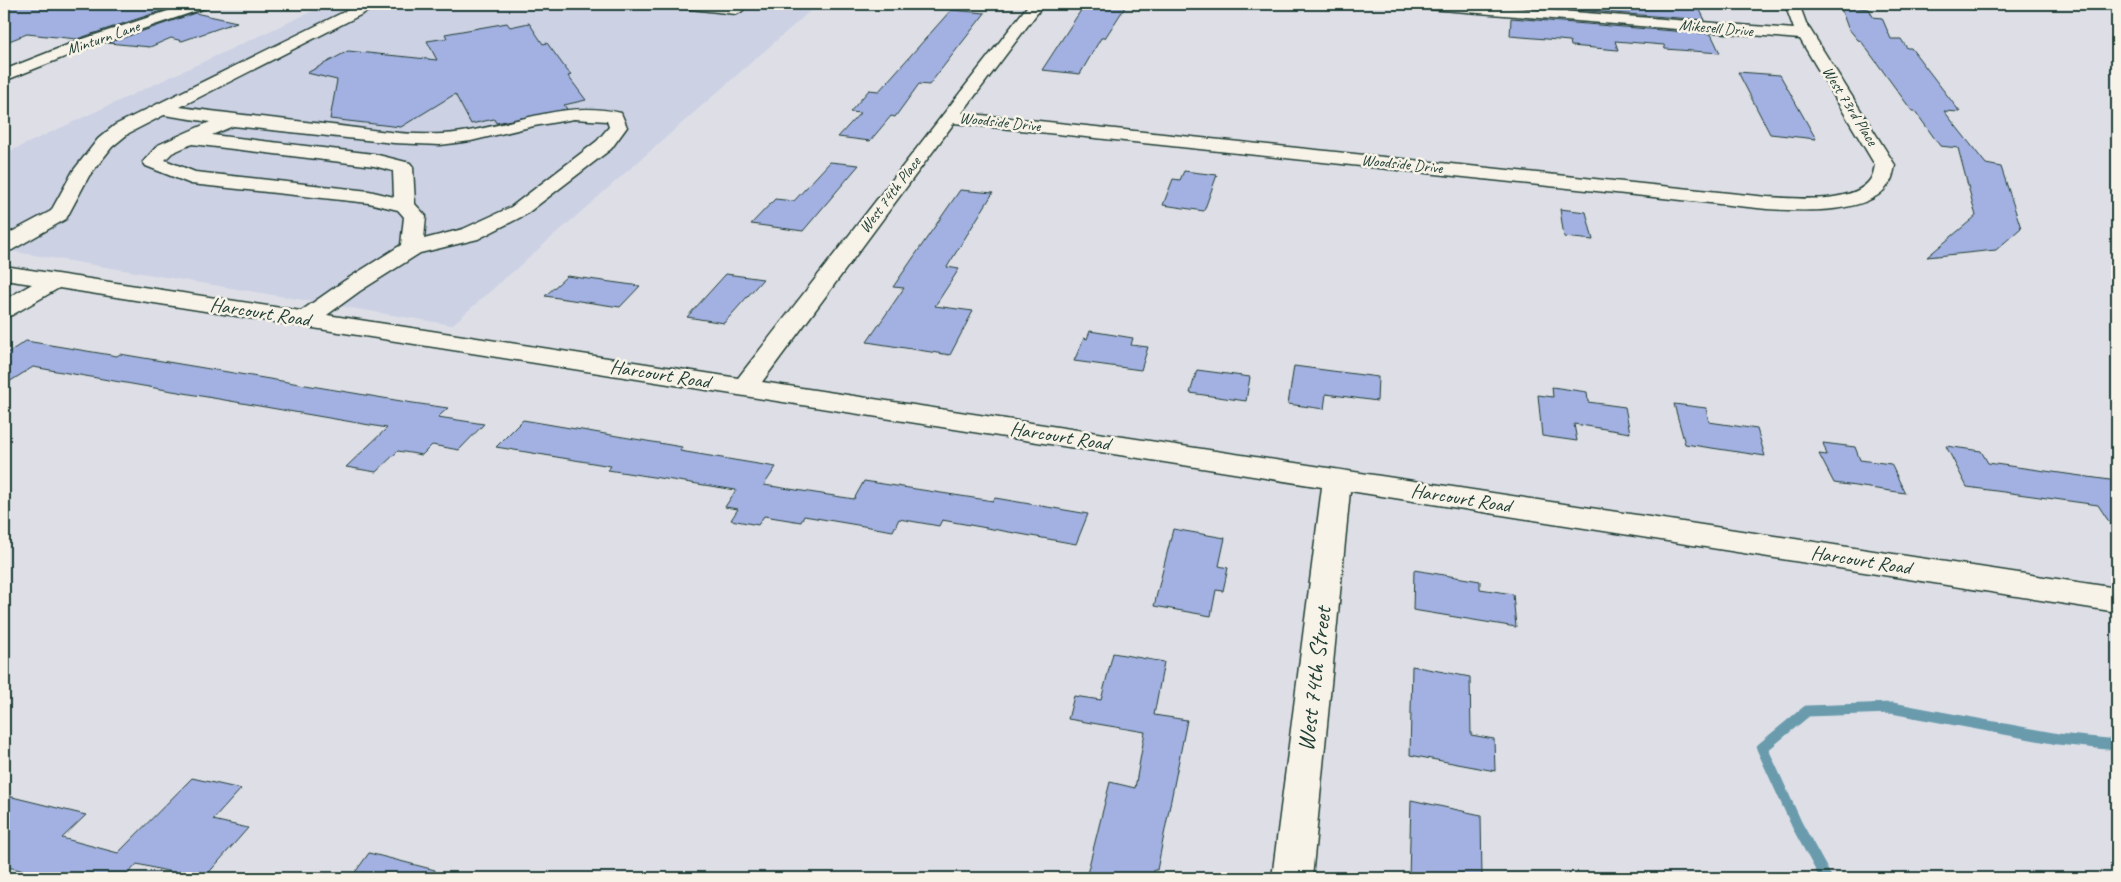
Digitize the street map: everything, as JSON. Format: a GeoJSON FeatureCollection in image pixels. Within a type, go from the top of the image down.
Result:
{"type":"FeatureCollection","features":[{"type":"Feature","properties":{"kind":"street","name":"Minturn Lane"},"geometry":{"type":"LineString","coordinates":[[4,76],[86,43],[203,4]]}},
{"type":"Feature","properties":{"kind":"street"},"geometry":{"type":"LineString","coordinates":[[4,245],[59,215],[80,175],[105,143],[122,129],[371,4]]}},
{"type":"Feature","properties":{"kind":"street"},"geometry":{"type":"LineString","coordinates":[[681,4],[736,8]]}},
{"type":"Feature","properties":{"kind":"street","name":"West 74th Place"},"geometry":{"type":"LineString","coordinates":[[745,387],[1037,4]]}},
{"type":"Feature","properties":{"kind":"street","name":"Mikesell Drive"},"geometry":{"type":"LineString","coordinates":[[1416,4],[1806,35]]}},
{"type":"Feature","properties":{"kind":"street","name":"West 73rd Place"},"geometry":{"type":"LineString","coordinates":[[1792,4],[1798,23],[1885,165],[1885,173],[1881,180],[1871,190],[1855,199]]}},
{"type":"Feature","properties":{"kind":"street"},"geometry":{"type":"LineString","coordinates":[[4,58],[38,62]]}},
{"type":"Feature","properties":{"kind":"street"},"geometry":{"type":"LineString","coordinates":[[160,110],[231,120],[406,139],[450,139],[576,113],[597,112],[615,117],[618,127],[604,146],[518,211],[470,234],[412,248],[352,286],[306,319]]}},
{"type":"Feature","properties":{"kind":"street","name":"Woodside Drive"},"geometry":{"type":"LineString","coordinates":[[949,117],[1773,203],[1821,204],[1855,199]]}},
{"type":"Feature","properties":{"kind":"street"},"geometry":{"type":"LineString","coordinates":[[231,120],[165,149],[153,162],[191,178],[370,197],[405,206],[415,216],[412,248]]}},
{"type":"Feature","properties":{"kind":"street"},"geometry":{"type":"LineString","coordinates":[[190,138],[374,160],[403,168],[405,206]]}},
{"type":"Feature","properties":{"kind":"street","name":"Harcourt Road"},"geometry":{"type":"LineString","coordinates":[[4,272],[2117,600]]}},
{"type":"Feature","properties":{"kind":"street"},"geometry":{"type":"LineString","coordinates":[[4,310],[55,280]]}},
{"type":"Feature","properties":{"kind":"street","name":"West 74th Street"},"geometry":{"type":"LineString","coordinates":[[1292,878],[1337,479]]}},
{"type":"Feature","properties":{"kind":"shaded area"},"geometry":{"type":"Polygon","coordinates":[[[328,4],[818,4],[452,325],[4,250],[4,154],[328,4]]]}},
{"type":"Feature","properties":{"kind":"building"},"geometry":{"type":"Polygon","coordinates":[[[4,4],[149,4],[170,8],[77,39],[27,34],[4,43],[4,4]]]}},
{"type":"Feature","properties":{"kind":"building"},"geometry":{"type":"Polygon","coordinates":[[[1085,4],[1127,4],[1105,38],[1101,38],[1080,74],[1042,70],[1085,4]]]}},
{"type":"Feature","properties":{"kind":"building"},"geometry":{"type":"Polygon","coordinates":[[[1697,4],[1705,20],[1511,5],[1697,4]]]}},
{"type":"Feature","properties":{"kind":"building"},"geometry":{"type":"Polygon","coordinates":[[[1840,6],[1869,9],[1873,17],[1882,18],[1891,39],[1901,39],[1907,48],[1911,48],[1960,112],[1944,111],[1986,164],[2001,167],[2021,228],[1996,250],[1927,257],[1976,216],[1958,148],[1940,146],[1861,41],[1848,28],[1840,6]]]}},
{"type":"Feature","properties":{"kind":"building"},"geometry":{"type":"Polygon","coordinates":[[[951,10],[985,13],[929,85],[919,84],[895,117],[891,116],[870,141],[838,137],[860,113],[850,112],[869,90],[879,91],[951,10]]]}},
{"type":"Feature","properties":{"kind":"building"},"geometry":{"type":"Polygon","coordinates":[[[195,13],[237,22],[182,41],[171,38],[150,47],[108,43],[195,13]]]}},
{"type":"Feature","properties":{"kind":"building"},"geometry":{"type":"Polygon","coordinates":[[[1511,18],[1711,34],[1720,53],[1665,49],[1664,45],[1615,41],[1618,50],[1571,46],[1570,41],[1510,36],[1511,18]]]}},
{"type":"Feature","properties":{"kind":"building"},"geometry":{"type":"Polygon","coordinates":[[[507,23],[510,27],[529,23],[543,44],[547,43],[571,75],[568,76],[586,100],[564,105],[567,109],[496,123],[494,119],[471,124],[455,94],[401,127],[330,119],[337,80],[307,73],[348,51],[437,60],[427,41],[447,38],[445,34],[507,23]]]}},
{"type":"Feature","properties":{"kind":"building"},"geometry":{"type":"Polygon","coordinates":[[[1738,72],[1780,75],[1816,139],[1770,134],[1738,72]]]}},
{"type":"Feature","properties":{"kind":"building"},"geometry":{"type":"Polygon","coordinates":[[[830,162],[859,165],[803,231],[751,224],[775,199],[794,201],[830,162]]]}},
{"type":"Feature","properties":{"kind":"building"},"geometry":{"type":"Polygon","coordinates":[[[1184,171],[1217,175],[1204,211],[1163,205],[1173,179],[1180,180],[1184,171]]]}},
{"type":"Feature","properties":{"kind":"building"},"geometry":{"type":"Polygon","coordinates":[[[960,190],[993,193],[947,267],[959,269],[935,306],[973,311],[950,355],[867,342],[904,288],[893,287],[960,190]]]}},
{"type":"Feature","properties":{"kind":"building"},"geometry":{"type":"Polygon","coordinates":[[[1560,209],[1586,212],[1593,240],[1564,237],[1560,209]]]}},
{"type":"Feature","properties":{"kind":"building"},"geometry":{"type":"Polygon","coordinates":[[[726,274],[763,279],[724,323],[687,317],[726,274]]]}},
{"type":"Feature","properties":{"kind":"building"},"geometry":{"type":"Polygon","coordinates":[[[567,276],[640,286],[620,307],[545,296],[567,276]]]}},
{"type":"Feature","properties":{"kind":"building"},"geometry":{"type":"Polygon","coordinates":[[[1090,331],[1133,338],[1131,345],[1148,347],[1141,370],[1074,361],[1084,338],[1087,339],[1090,331]]]}},
{"type":"Feature","properties":{"kind":"building"},"geometry":{"type":"Polygon","coordinates":[[[26,341],[117,356],[120,354],[448,408],[438,417],[484,424],[459,450],[432,445],[422,455],[398,451],[376,472],[346,467],[387,428],[33,367],[4,385],[4,355],[26,341]]]}},
{"type":"Feature","properties":{"kind":"building"},"geometry":{"type":"Polygon","coordinates":[[[1294,366],[1378,377],[1377,401],[1326,394],[1324,409],[1288,404],[1294,366]]]}},
{"type":"Feature","properties":{"kind":"building"},"geometry":{"type":"Polygon","coordinates":[[[1197,370],[1250,377],[1246,401],[1190,393],[1197,370]]]}},
{"type":"Feature","properties":{"kind":"building"},"geometry":{"type":"Polygon","coordinates":[[[1552,387],[1587,392],[1588,402],[1625,407],[1630,433],[1574,424],[1577,441],[1542,436],[1538,395],[1553,397],[1552,387]]]}},
{"type":"Feature","properties":{"kind":"building"},"geometry":{"type":"Polygon","coordinates":[[[1674,404],[1706,408],[1709,422],[1757,429],[1765,456],[1685,444],[1674,404]]]}},
{"type":"Feature","properties":{"kind":"building"},"geometry":{"type":"Polygon","coordinates":[[[523,420],[682,447],[680,451],[776,467],[764,485],[854,499],[864,481],[993,501],[995,498],[1088,514],[1076,544],[942,520],[939,526],[899,519],[893,531],[804,516],[801,522],[764,516],[758,525],[731,520],[738,509],[725,507],[736,490],[608,470],[611,466],[496,447],[523,420]]]}},
{"type":"Feature","properties":{"kind":"building"},"geometry":{"type":"Polygon","coordinates":[[[1823,443],[1855,447],[1860,460],[1891,464],[1905,493],[1834,483],[1819,454],[1827,455],[1823,443]]]}},
{"type":"Feature","properties":{"kind":"building"},"geometry":{"type":"Polygon","coordinates":[[[1946,446],[1981,451],[1988,463],[2117,481],[2117,534],[2098,505],[1967,487],[1946,446]]]}},
{"type":"Feature","properties":{"kind":"building"},"geometry":{"type":"Polygon","coordinates":[[[1173,529],[1225,538],[1219,566],[1228,568],[1223,591],[1216,590],[1211,616],[1154,606],[1173,529]]]}},
{"type":"Feature","properties":{"kind":"building"},"geometry":{"type":"Polygon","coordinates":[[[1414,570],[1480,581],[1480,589],[1513,594],[1516,627],[1413,610],[1414,570]]]}},
{"type":"Feature","properties":{"kind":"building"},"geometry":{"type":"Polygon","coordinates":[[[1113,653],[1164,662],[1154,715],[1187,720],[1157,870],[1154,870],[1153,878],[1086,878],[1110,782],[1135,788],[1145,732],[1068,719],[1074,696],[1101,700],[1113,653]]]}},
{"type":"Feature","properties":{"kind":"building"},"geometry":{"type":"Polygon","coordinates":[[[1412,666],[1470,677],[1471,735],[1494,739],[1495,771],[1410,755],[1412,666]]]}},
{"type":"Feature","properties":{"kind":"building"},"geometry":{"type":"Polygon","coordinates":[[[192,778],[241,789],[213,820],[248,828],[204,878],[137,864],[124,878],[52,878],[4,866],[4,795],[86,815],[62,838],[118,853],[192,778]]]}},
{"type":"Feature","properties":{"kind":"building"},"geometry":{"type":"Polygon","coordinates":[[[1411,800],[1481,815],[1482,878],[1409,878],[1411,800]]]}},
{"type":"Feature","properties":{"kind":"building"},"geometry":{"type":"Polygon","coordinates":[[[369,853],[435,870],[434,878],[351,878],[369,853]]]}},
{"type":"Feature","properties":{"kind":"waterway"},"geometry":{"type":"LineString","coordinates":[[1826,878],[1797,825],[1762,748],[1807,711],[1892,708],[2058,739],[2117,745]]}}]}
